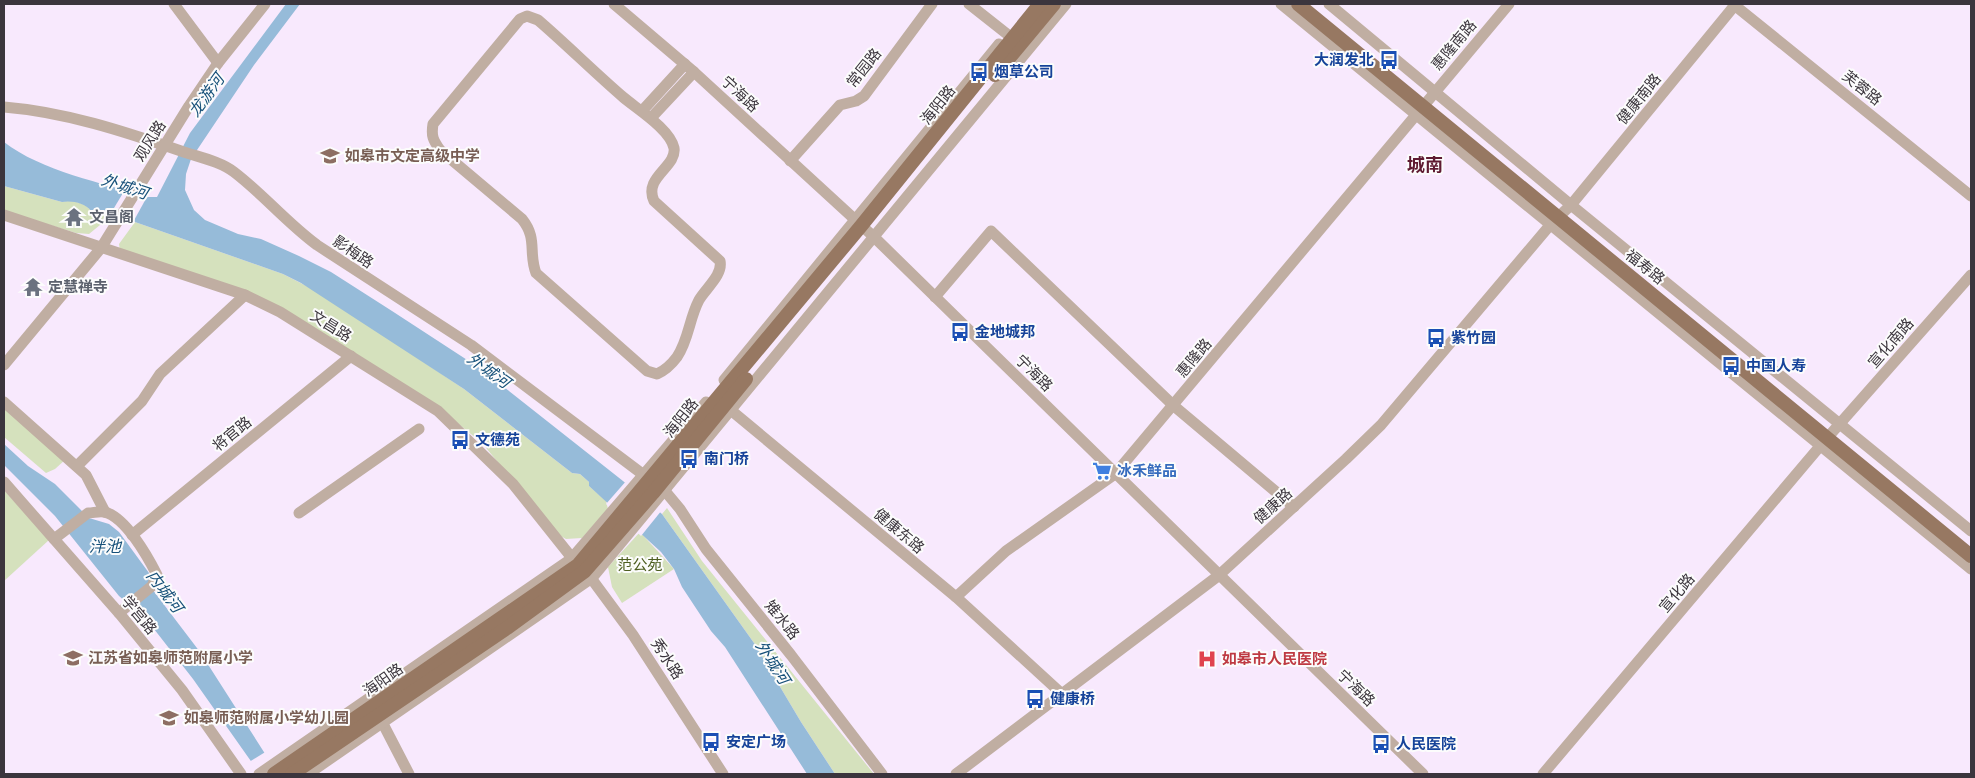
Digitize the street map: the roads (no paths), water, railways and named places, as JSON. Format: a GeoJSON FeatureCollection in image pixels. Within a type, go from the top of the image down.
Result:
{"type":"FeatureCollection","features":[{"type":"Feature","properties":{"kind":"main road","name":"海阳路"},"geometry":{"type":"LineString","coordinates":[[864,229],[1040,4]]}},
{"type":"Feature","properties":{"kind":"main road","name":"海阳路"},"geometry":{"type":"LineString","coordinates":[[282,769],[377,710],[582,568],[1054,4]]}},
{"type":"Feature","properties":{"kind":"main road","name":"福寿路"},"geometry":{"type":"LineString","coordinates":[[1298,4],[1425,102]]}},
{"type":"Feature","properties":{"kind":"main road","name":"福寿路"},"geometry":{"type":"LineString","coordinates":[[1312,4],[1425,102],[1561,214],[1831,435],[1971,545]]}},
{"type":"Feature","properties":{"kind":"main road","name":"福寿路"},"geometry":{"type":"LineString","coordinates":[[1831,435],[1971,556]]}},
{"type":"Feature","properties":{"kind":"street"},"geometry":{"type":"LineString","coordinates":[[174,4],[218,63]]}},
{"type":"Feature","properties":{"kind":"street","name":"观风路"},"geometry":{"type":"LineString","coordinates":[[4,364],[101,248],[143,181],[170,147],[218,63],[265,4]]}},
{"type":"Feature","properties":{"kind":"street","name":"宁海路"},"geometry":{"type":"LineString","coordinates":[[614,4],[689,68],[935,296],[1218,576],[1424,774]]}},
{"type":"Feature","properties":{"kind":"street","name":"常园路"},"geometry":{"type":"LineString","coordinates":[[790,161],[840,105],[856,101],[864,96],[932,4]]}},
{"type":"Feature","properties":{"kind":"street"},"geometry":{"type":"LineString","coordinates":[[969,4],[1007,34]]}},
{"type":"Feature","properties":{"kind":"street"},"geometry":{"type":"LineString","coordinates":[[864,229],[1031,4]]}},
{"type":"Feature","properties":{"kind":"street"},"geometry":{"type":"LineString","coordinates":[[864,229],[1066,4]]}},
{"type":"Feature","properties":{"kind":"street"},"geometry":{"type":"LineString","coordinates":[[1281,4],[1425,102]]}},
{"type":"Feature","properties":{"kind":"street"},"geometry":{"type":"LineString","coordinates":[[1329,4],[1425,102]]}},
{"type":"Feature","properties":{"kind":"street","name":"惠隆南路"},"geometry":{"type":"LineString","coordinates":[[1425,102],[1509,4]]}},
{"type":"Feature","properties":{"kind":"street","name":"芙蓉路"},"geometry":{"type":"LineString","coordinates":[[1734,4],[1971,196]]}},
{"type":"Feature","properties":{"kind":"street","name":"健康南路"},"geometry":{"type":"LineString","coordinates":[[1561,214],[1734,4]]}},
{"type":"Feature","properties":{"kind":"street"},"geometry":{"type":"LineString","coordinates":[[527,16],[538,20],[623,97],[647,115],[672,142],[674,150],[653,184],[651,194],[654,201],[720,261],[721,267],[693,312],[688,336],[677,356],[667,370],[657,374],[647,371],[536,273],[533,265],[533,243],[530,228],[522,219],[440,150],[431,134],[432,124],[520,19],[527,16]]}},
{"type":"Feature","properties":{"kind":"street"},"geometry":{"type":"LineString","coordinates":[[647,115],[689,68]]}},
{"type":"Feature","properties":{"kind":"street","name":"惠隆路"},"geometry":{"type":"LineString","coordinates":[[956,597],[1006,551],[1115,474],[1174,406],[1425,102]]}},
{"type":"Feature","properties":{"kind":"street","name":"影梅路"},"geometry":{"type":"LineString","coordinates":[[4,107],[36,110],[82,120],[170,147],[233,171],[293,228],[471,345],[652,486]]}},
{"type":"Feature","properties":{"kind":"street","name":"健康路"},"geometry":{"type":"LineString","coordinates":[[956,774],[1218,576],[1294,507],[1381,425],[1561,214]]}},
{"type":"Feature","properties":{"kind":"street","name":"文昌路"},"geometry":{"type":"LineString","coordinates":[[4,215],[245,295],[280,312],[438,411],[513,484],[582,568]]}},
{"type":"Feature","properties":{"kind":"street"},"geometry":{"type":"LineString","coordinates":[[935,296],[991,231],[1174,406],[1294,507]]}},
{"type":"Feature","properties":{"kind":"street","name":"宣化南路"},"geometry":{"type":"LineString","coordinates":[[1831,435],[1971,274]]}},
{"type":"Feature","properties":{"kind":"street"},"geometry":{"type":"LineString","coordinates":[[77,466],[142,401],[160,374],[245,295]]}},
{"type":"Feature","properties":{"kind":"street","name":"将官路"},"geometry":{"type":"LineString","coordinates":[[132,535],[351,356]]}},
{"type":"Feature","properties":{"kind":"street"},"geometry":{"type":"LineString","coordinates":[[4,402],[86,475],[105,512],[118,520],[132,535],[157,574],[152,586],[119,613]]}},
{"type":"Feature","properties":{"kind":"street","name":"健康东路"},"geometry":{"type":"LineString","coordinates":[[721,402],[956,597],[1062,694]]}},
{"type":"Feature","properties":{"kind":"street"},"geometry":{"type":"LineString","coordinates":[[299,512],[419,429]]}},
{"type":"Feature","properties":{"kind":"street"},"geometry":{"type":"LineString","coordinates":[[1831,435],[1971,532]]}},
{"type":"Feature","properties":{"kind":"street"},"geometry":{"type":"LineString","coordinates":[[1831,435],[1971,569]]}},
{"type":"Feature","properties":{"kind":"street","name":"宣化路"},"geometry":{"type":"LineString","coordinates":[[1543,774],[1831,435]]}},
{"type":"Feature","properties":{"kind":"street","name":"学宫路"},"geometry":{"type":"LineString","coordinates":[[4,482],[119,613],[182,690],[241,774]]}},
{"type":"Feature","properties":{"kind":"street","name":"雉水路"},"geometry":{"type":"LineString","coordinates":[[652,486],[680,509],[706,549],[791,655],[882,774]]}},
{"type":"Feature","properties":{"kind":"street"},"geometry":{"type":"LineString","coordinates":[[54,539],[88,513],[105,512]]}},
{"type":"Feature","properties":{"kind":"street"},"geometry":{"type":"LineString","coordinates":[[308,774],[377,710],[582,568],[619,524]]}},
{"type":"Feature","properties":{"kind":"street","name":"秀水路"},"geometry":{"type":"LineString","coordinates":[[582,568],[634,635],[723,774]]}},
{"type":"Feature","properties":{"kind":"street"},"geometry":{"type":"LineString","coordinates":[[377,710],[409,774]]}},
{"type":"Feature","properties":{"kind":"street"},"geometry":{"type":"LineString","coordinates":[[259,774],[282,769]]}},
{"type":"Feature","properties":{"kind":"water"},"geometry":{"type":"Polygon","coordinates":[[[286,4],[300,4],[254,65],[191,159],[186,174],[185,190],[194,210],[205,220],[238,234],[261,239],[331,272],[392,311],[481,369],[662,514],[754,643],[801,722],[835,774],[807,774],[725,647],[711,631],[682,587],[674,569],[661,552],[589,486],[589,482],[580,474],[572,473],[464,389],[301,283],[283,274],[135,222],[91,211],[86,206],[78,203],[62,202],[4,186],[4,142],[36,161],[73,175],[148,197],[157,197],[190,133],[286,4]]]}},
{"type":"Feature","properties":{"kind":"water","name":"泮池"},"geometry":{"type":"Polygon","coordinates":[[[4,444],[28,466],[55,484],[89,518],[109,524],[119,532],[149,573],[152,580],[149,585],[200,652],[278,774],[260,774],[193,679],[147,620],[119,596],[55,516],[4,465],[4,444]]]}},
{"type":"Feature","properties":{"kind":"place","name":"大润发北"},"geometry":{"type":"Point","coordinates":[1389,60]}},
{"type":"Feature","properties":{"kind":"place","name":"烟草公司"},"geometry":{"type":"Point","coordinates":[979,72]}},
{"type":"Feature","properties":{"kind":"place","name":"如皋市文定高级中学"},"geometry":{"type":"Point","coordinates":[330,156]}},
{"type":"Feature","properties":{"kind":"place","name":"文昌阁"},"geometry":{"type":"Point","coordinates":[74,217]}},
{"type":"Feature","properties":{"kind":"place","name":"定慧禅寺"},"geometry":{"type":"Point","coordinates":[33,287]}},
{"type":"Feature","properties":{"kind":"place","name":"金地城邦"},"geometry":{"type":"Point","coordinates":[960,332]}},
{"type":"Feature","properties":{"kind":"place","name":"紫竹园"},"geometry":{"type":"Point","coordinates":[1436,338]}},
{"type":"Feature","properties":{"kind":"place","name":"中国人寿"},"geometry":{"type":"Point","coordinates":[1731,366]}},
{"type":"Feature","properties":{"kind":"place","name":"文德苑"},"geometry":{"type":"Point","coordinates":[460,440]}},
{"type":"Feature","properties":{"kind":"place","name":"南门桥"},"geometry":{"type":"Point","coordinates":[689,459]}},
{"type":"Feature","properties":{"kind":"place","name":"冰禾鲜品"},"geometry":{"type":"Point","coordinates":[1102,471]}},
{"type":"Feature","properties":{"kind":"place","name":"江苏省如皋师范附属小学"},"geometry":{"type":"Point","coordinates":[73,658]}},
{"type":"Feature","properties":{"kind":"place","name":"如皋市人民医院"},"geometry":{"type":"Point","coordinates":[1207,659]}},
{"type":"Feature","properties":{"kind":"place","name":"健康桥"},"geometry":{"type":"Point","coordinates":[1035,699]}},
{"type":"Feature","properties":{"kind":"place","name":"如皋师范附属小学幼儿园"},"geometry":{"type":"Point","coordinates":[169,718]}},
{"type":"Feature","properties":{"kind":"place","name":"安定广场"},"geometry":{"type":"Point","coordinates":[711,742]}},
{"type":"Feature","properties":{"kind":"place","name":"人民医院"},"geometry":{"type":"Point","coordinates":[1381,744]}},
{"type":"Feature","properties":{"kind":"district","name":"城南"},"geometry":{"type":"Point","coordinates":[1425,165]}},
{"type":"Feature","properties":{"kind":"water label","name":"龙游河"},"geometry":{"type":"Point","coordinates":[206,95]}},
{"type":"Feature","properties":{"kind":"water label","name":"外城河"},"geometry":{"type":"Point","coordinates":[125,186]}},
{"type":"Feature","properties":{"kind":"water label","name":"外城河"},"geometry":{"type":"Point","coordinates":[489,370]}},
{"type":"Feature","properties":{"kind":"water label","name":"内城河"},"geometry":{"type":"Point","coordinates":[165,591]}},
{"type":"Feature","properties":{"kind":"water label","name":"外城河"},"geometry":{"type":"Point","coordinates":[773,662]}},
{"type":"Feature","properties":{"kind":"park label","name":"范公苑"},"geometry":{"type":"Point","coordinates":[640,565]}}]}
